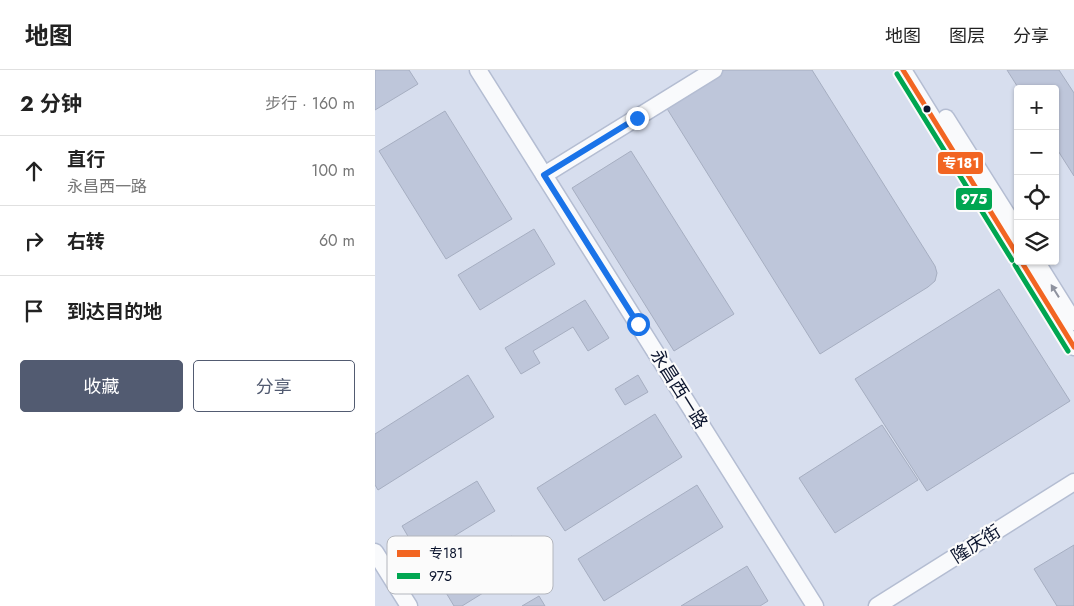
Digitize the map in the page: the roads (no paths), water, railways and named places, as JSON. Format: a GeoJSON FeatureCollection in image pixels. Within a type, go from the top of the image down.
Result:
{"type":"FeatureCollection","features":[{"type":"Feature","properties":{"kind":"street","name":"永昌西一路"},"geometry":{"type":"LineString","coordinates":[[478,70],[815,606]]}},
{"type":"Feature","properties":{"kind":"street"},"geometry":{"type":"LineString","coordinates":[[544,175],[714,70]]}},
{"type":"Feature","properties":{"kind":"street"},"geometry":{"type":"LineString","coordinates":[[903,70],[1014,250]]}},
{"type":"Feature","properties":{"kind":"street"},"geometry":{"type":"LineString","coordinates":[[916,70],[1014,226]]}},
{"type":"Feature","properties":{"kind":"street"},"geometry":{"type":"LineString","coordinates":[[1023,265],[1074,347]]}},
{"type":"Feature","properties":{"kind":"street"},"geometry":{"type":"LineString","coordinates":[[1038,265],[1074,322]]}},
{"type":"Feature","properties":{"kind":"street","name":"隆庆街"},"geometry":{"type":"LineString","coordinates":[[877,606],[1074,482]]}},
{"type":"Feature","properties":{"kind":"street"},"geometry":{"type":"LineString","coordinates":[[375,552],[387,571]]}},
{"type":"Feature","properties":{"kind":"street"},"geometry":{"type":"LineString","coordinates":[[401,594],[409,606]]}}]}
